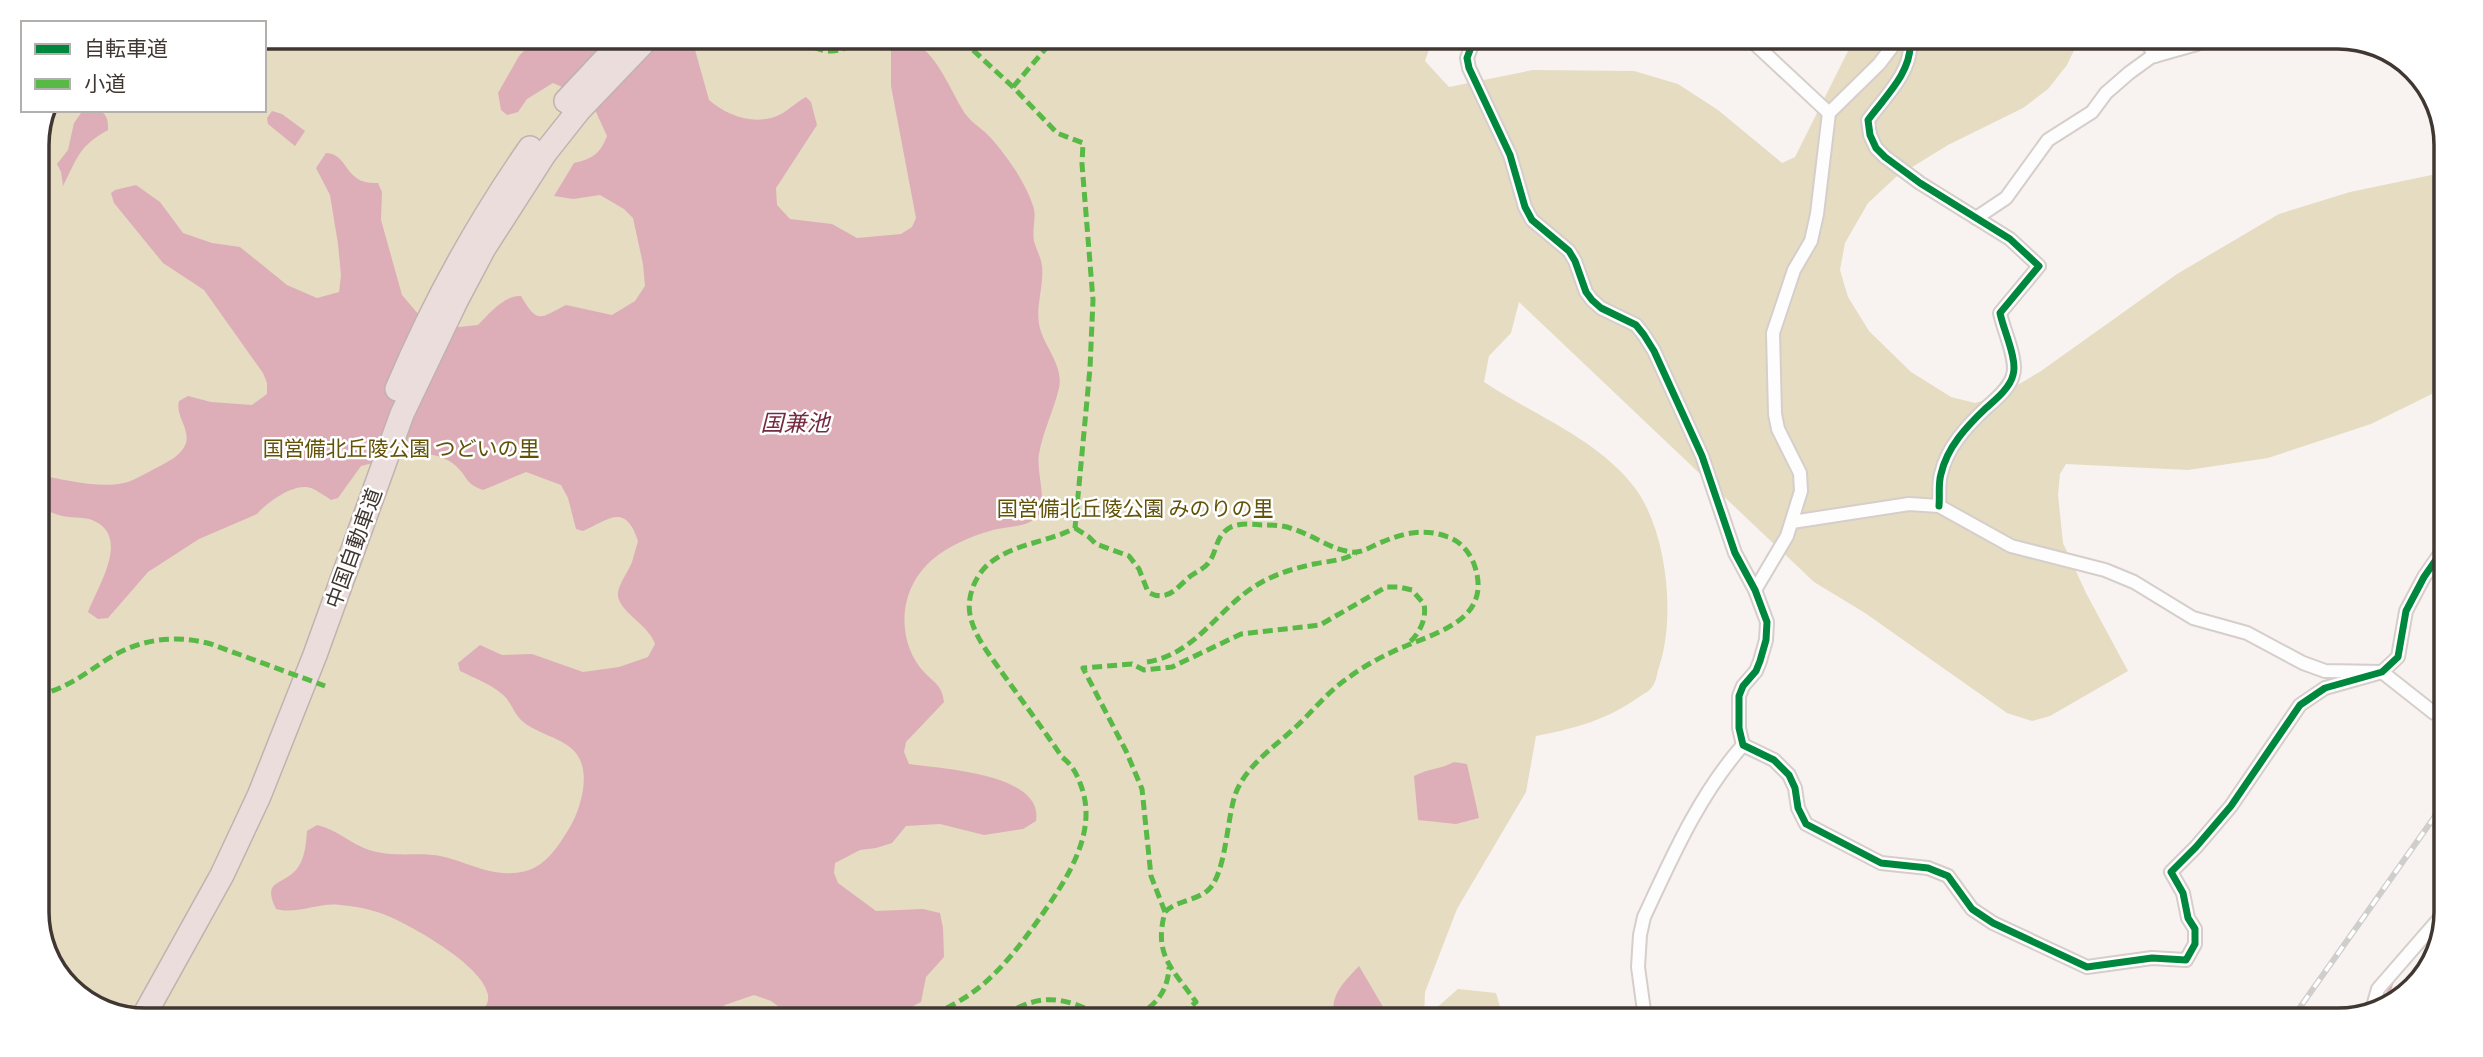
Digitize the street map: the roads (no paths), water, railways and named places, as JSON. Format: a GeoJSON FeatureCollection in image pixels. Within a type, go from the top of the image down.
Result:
{"type":"FeatureCollection","features":[{"type":"Feature","properties":{"kind":"highway","name":"中国自動車道"},"geometry":{"type":"LineString","coordinates":[[148,1008],[222,875],[259,796],[310,667],[398,386],[447,298],[501,190],[616,49]]}},
{"type":"Feature","properties":{"kind":"highway","name":"中国自動車道"},"geometry":{"type":"LineString","coordinates":[[574,104],[635,49]]}},
{"type":"Feature","properties":{"kind":"highway","name":"中国自動車道"},"geometry":{"type":"LineString","coordinates":[[133,1007],[207,869],[246,788],[375,465]]}},
{"type":"Feature","properties":{"kind":"street"},"geometry":{"type":"LineString","coordinates":[[1470,49],[1467,58],[1469,68],[1510,155],[1525,207],[1540,228],[1569,251],[1592,300],[1601,308],[1636,325],[1654,351],[1706,466],[1735,553],[1755,590],[1768,630],[1756,671],[1743,686],[1740,696],[1739,720],[1743,745],[1724,767],[1695,812],[1643,917],[1638,967],[1644,1008]]}},
{"type":"Feature","properties":{"kind":"street"},"geometry":{"type":"LineString","coordinates":[[1760,49],[1829,113]]}},
{"type":"Feature","properties":{"kind":"street"},"geometry":{"type":"LineString","coordinates":[[1755,590],[1787,536],[1801,491],[1800,473],[1778,429],[1775,414],[1773,333],[1794,270],[1811,241],[1817,214],[1829,113],[1879,64],[1890,49]]}},
{"type":"Feature","properties":{"kind":"street"},"geometry":{"type":"LineString","coordinates":[[1910,49],[1909,60],[1904,70],[1868,120],[1870,135],[1876,148],[1885,158],[2010,239],[2039,266],[2000,313],[2011,349],[2014,374],[1999,395],[1962,432],[1952,448],[1941,473],[1939,506]]}},
{"type":"Feature","properties":{"kind":"street"},"geometry":{"type":"LineString","coordinates":[[2151,49],[2155,57]]}},
{"type":"Feature","properties":{"kind":"street"},"geometry":{"type":"LineString","coordinates":[[1976,218],[2006,198],[2048,140],[2092,112],[2106,93],[2129,73],[2155,57],[2181,49]]}},
{"type":"Feature","properties":{"kind":"street"},"geometry":{"type":"LineString","coordinates":[[1792,522],[1909,504],[1939,506],[2011,546],[2115,574],[2134,582],[2193,618],[2247,633],[2303,663],[2325,671],[2382,672],[2434,713]]}},
{"type":"Feature","properties":{"kind":"street"},"geometry":{"type":"LineString","coordinates":[[1743,745],[1774,761],[1789,775],[1795,788],[1798,808],[1806,824],[1881,863],[1928,868],[1948,876],[1972,909],[1993,923],[2087,968],[2152,958],[2186,961],[2195,944],[2195,929],[2188,918],[2183,893],[2171,872],[2231,806],[2300,705],[2325,688],[2382,672],[2398,657],[2406,611],[2434,563]]}},
{"type":"Feature","properties":{"kind":"street"},"geometry":{"type":"LineString","coordinates":[[2375,1001],[2378,989],[2432,926]]}},
{"type":"Feature","properties":{"kind":"water","name":"国兼池"},"geometry":{"type":"Polygon","coordinates":[[[526,49],[695,49],[709,100],[734,115],[754,120],[774,117],[806,97],[811,102],[817,125],[776,188],[777,205],[790,219],[832,224],[857,238],[901,234],[912,227],[916,218],[891,86],[891,49],[923,49],[937,64],[967,116],[990,137],[1010,162],[1031,200],[1034,209],[1034,241],[1042,266],[1039,324],[1059,371],[1060,380],[1039,454],[1041,511],[1028,523],[993,530],[964,540],[938,555],[918,576],[906,604],[905,632],[914,658],[940,689],[944,702],[906,742],[904,752],[909,764],[987,776],[1008,783],[1024,793],[1034,805],[1036,821],[1023,829],[984,835],[940,824],[906,826],[892,843],[860,850],[835,863],[834,873],[838,883],[876,911],[923,909],[940,913],[944,957],[926,977],[921,1002],[909,1008],[780,1008],[771,1001],[754,995],[720,1008],[484,1008],[488,995],[483,983],[473,971],[443,947],[395,919],[351,906],[276,909],[272,900],[272,888],[299,866],[307,831],[317,825],[377,852],[433,855],[500,873],[533,868],[552,853],[561,841],[581,800],[584,779],[580,760],[564,743],[527,725],[502,694],[460,671],[458,663],[480,645],[502,655],[532,654],[583,672],[619,667],[648,657],[655,644],[652,637],[622,605],[618,592],[638,541],[633,529],[627,521],[615,517],[583,531],[576,529],[568,498],[561,485],[526,472],[483,490],[470,482],[456,466],[435,455],[410,455],[361,466],[338,498],[331,500],[311,488],[290,490],[267,504],[257,514],[199,539],[148,572],[108,618],[98,619],[88,612],[109,560],[109,536],[102,526],[89,519],[49,512],[49,477],[106,485],[136,479],[174,458],[186,443],[179,401],[188,396],[211,402],[252,405],[267,394],[263,373],[204,290],[163,263],[114,203],[111,193],[115,190],[136,185],[160,202],[183,233],[212,243],[240,247],[287,285],[317,298],[339,292],[341,275],[330,195],[316,168],[326,153],[339,158],[358,179],[378,183],[382,192],[381,220],[402,295],[419,315],[459,327],[478,325],[497,306],[521,296],[532,311],[540,316],[566,305],[612,315],[635,301],[645,286],[633,218],[624,209],[600,195],[573,199],[554,196],[574,163],[595,155],[607,136],[590,99],[553,83],[527,99],[518,112],[507,115],[501,110],[498,93],[526,49]]]}},
{"type":"Feature","properties":{"kind":"water"},"geometry":{"type":"Polygon","coordinates":[[[272,111],[282,114],[305,131],[295,146],[268,124],[267,118],[272,111]]]}},
{"type":"Feature","properties":{"kind":"water"},"geometry":{"type":"Polygon","coordinates":[[[82,112],[99,112],[107,118],[108,130],[85,148],[63,186],[57,164],[68,150],[74,123],[82,112]]]}},
{"type":"Feature","properties":{"kind":"water"},"geometry":{"type":"Polygon","coordinates":[[[1454,762],[1467,764],[1479,818],[1456,824],[1418,820],[1414,776],[1454,762]]]}},
{"type":"Feature","properties":{"kind":"water"},"geometry":{"type":"Polygon","coordinates":[[[1359,966],[1384,1008],[1333,1008],[1336,995],[1359,966]]]}},
{"type":"Feature","properties":{"kind":"waterway"},"geometry":{"type":"LineString","coordinates":[[2388,994],[2392,982]]}},
{"type":"Feature","properties":{"kind":"railway"},"geometry":{"type":"LineString","coordinates":[[2299,1008],[2434,817]]}},
{"type":"Feature","properties":{"kind":"park label","name":"国営備北丘陵公園 つどいの里"},"geometry":{"type":"Point","coordinates":[401,448]}},
{"type":"Feature","properties":{"kind":"park label","name":"国営備北丘陵公園 みのりの里"},"geometry":{"type":"Point","coordinates":[1135,508]}}]}
